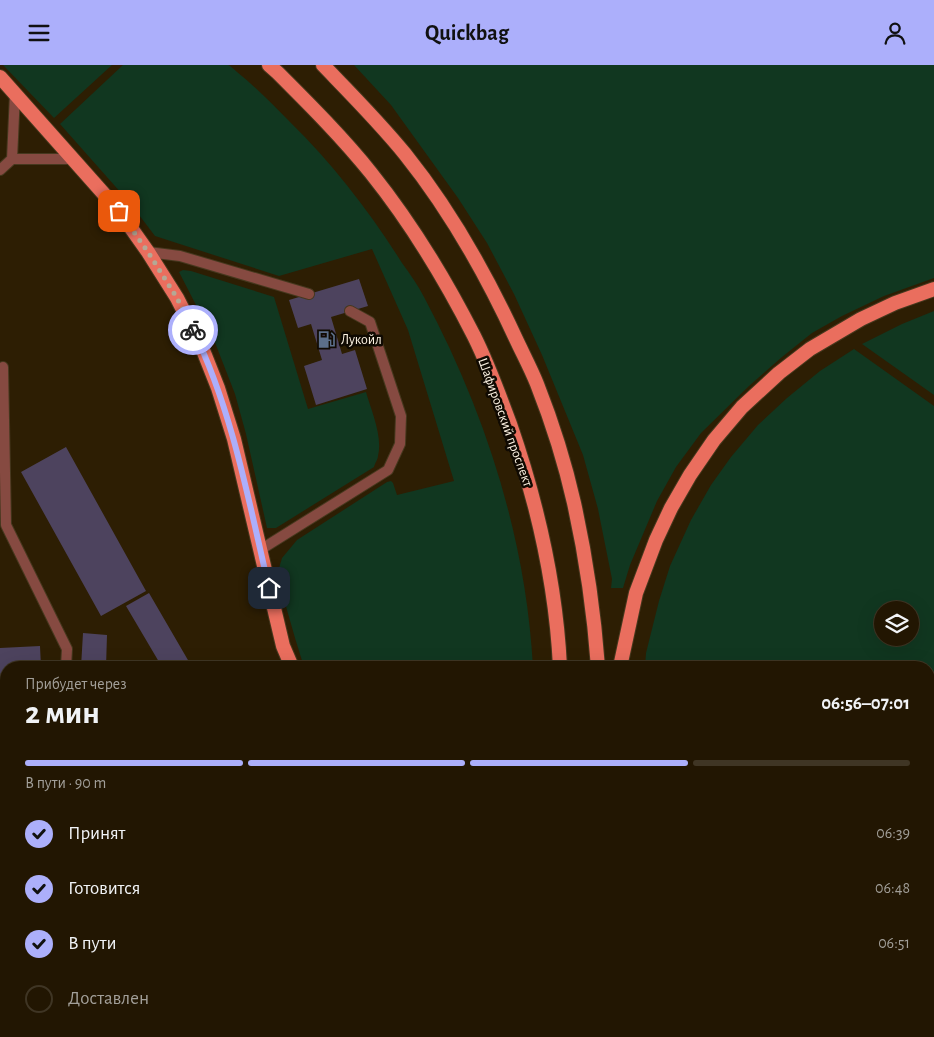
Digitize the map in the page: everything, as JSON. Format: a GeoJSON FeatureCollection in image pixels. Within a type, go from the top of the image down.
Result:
{"type":"FeatureCollection","features":[{"type":"Feature","properties":{"kind":"main road","name":"Шафировский проспект"},"geometry":{"type":"LineString","coordinates":[[270,65],[331,128],[371,173],[410,227],[444,280],[475,337],[499,393],[520,454],[544,541],[553,597],[560,661]]}},
{"type":"Feature","properties":{"kind":"main road"},"geometry":{"type":"LineString","coordinates":[[324,65],[405,154],[438,199],[475,257],[536,383],[558,445],[574,502],[591,591],[597,661]]}},
{"type":"Feature","properties":{"kind":"main road"},"geometry":{"type":"LineString","coordinates":[[0,77],[119,211],[177,298],[201,345],[218,388],[234,439],[283,646],[289,661]]}},
{"type":"Feature","properties":{"kind":"main road"},"geometry":{"type":"LineString","coordinates":[[621,661],[636,593],[656,540],[671,508],[690,475],[714,440],[742,407],[779,373],[810,349],[861,319],[895,303],[934,289]]}},
{"type":"Feature","properties":{"kind":"street"},"geometry":{"type":"LineString","coordinates":[[283,646],[286,661]]}},
{"type":"Feature","properties":{"kind":"lane"},"geometry":{"type":"LineString","coordinates":[[12,159],[15,94]]}},
{"type":"Feature","properties":{"kind":"lane"},"geometry":{"type":"LineString","coordinates":[[0,170],[12,159],[72,159]]}},
{"type":"Feature","properties":{"kind":"lane"},"geometry":{"type":"LineString","coordinates":[[148,252],[180,256],[309,294]]}},
{"type":"Feature","properties":{"kind":"lane"},"geometry":{"type":"LineString","coordinates":[[260,550],[388,469],[400,445],[401,416],[370,322],[350,311]]}},
{"type":"Feature","properties":{"kind":"lane"},"geometry":{"type":"LineString","coordinates":[[2,367],[6,525],[67,649],[66,661]]}},
{"type":"Feature","properties":{"kind":"green space"},"geometry":{"type":"Polygon","coordinates":[[[3,65],[112,65],[54,118],[3,65]]]}},
{"type":"Feature","properties":{"kind":"green space"},"geometry":{"type":"Polygon","coordinates":[[[123,65],[228,65],[264,96],[321,155],[364,207],[419,288],[446,340],[466,385],[499,476],[512,523],[522,571],[532,661],[302,661],[277,575],[282,558],[297,540],[387,482],[391,481],[393,483],[397,495],[454,481],[408,330],[372,249],[279,276],[155,236],[130,203],[60,124],[123,65]]]}},
{"type":"Feature","properties":{"kind":"green space"},"geometry":{"type":"Polygon","coordinates":[[[354,65],[934,65],[934,278],[884,296],[812,333],[749,386],[701,433],[676,467],[657,501],[630,565],[623,588],[611,588],[612,579],[598,509],[583,455],[542,355],[514,294],[487,243],[458,198],[391,105],[354,65]]]}},
{"type":"Feature","properties":{"kind":"green space"},"geometry":{"type":"Polygon","coordinates":[[[183,270],[274,297],[308,409],[366,392],[376,423],[379,440],[378,457],[374,467],[276,528],[267,528],[235,394],[214,340],[179,272],[183,270]]]}},
{"type":"Feature","properties":{"kind":"green space"},"geometry":{"type":"Polygon","coordinates":[[[934,311],[934,395],[862,344],[902,324],[934,311]]]}},
{"type":"Feature","properties":{"kind":"green space"},"geometry":{"type":"Polygon","coordinates":[[[854,349],[934,406],[934,661],[645,661],[659,601],[670,566],[691,520],[711,485],[731,457],[758,425],[820,371],[854,349]]]}},
{"type":"Feature","properties":{"kind":"building","name":"Лукойл"},"geometry":{"type":"Polygon","coordinates":[[[359,279],[368,306],[331,317],[342,354],[355,350],[367,389],[316,405],[304,366],[322,360],[311,324],[298,328],[289,300],[359,279]]]}},
{"type":"Feature","properties":{"kind":"building"},"geometry":{"type":"Polygon","coordinates":[[[66,447],[146,591],[101,616],[21,472],[66,447]]]}},
{"type":"Feature","properties":{"kind":"building"},"geometry":{"type":"Polygon","coordinates":[[[149,593],[189,661],[158,661],[126,606],[149,593]]]}},
{"type":"Feature","properties":{"kind":"building"},"geometry":{"type":"Polygon","coordinates":[[[83,633],[107,635],[106,661],[81,661],[83,633]]]}},
{"type":"Feature","properties":{"kind":"building"},"geometry":{"type":"Polygon","coordinates":[[[40,646],[41,661],[0,661],[0,648],[40,646]]]}},
{"type":"Feature","properties":{"kind":"way so far"},"geometry":{"type":"LineString","coordinates":[[119,211],[177,298],[193,330]]}},
{"type":"Feature","properties":{"kind":"place","name":"Лукойл"},"geometry":{"type":"Point","coordinates":[327,339]}},
{"type":"Feature","properties":{"kind":"route"},"geometry":{"type":"LineString","coordinates":[[193,330],[218,388],[234,439],[269,588]]}}]}
